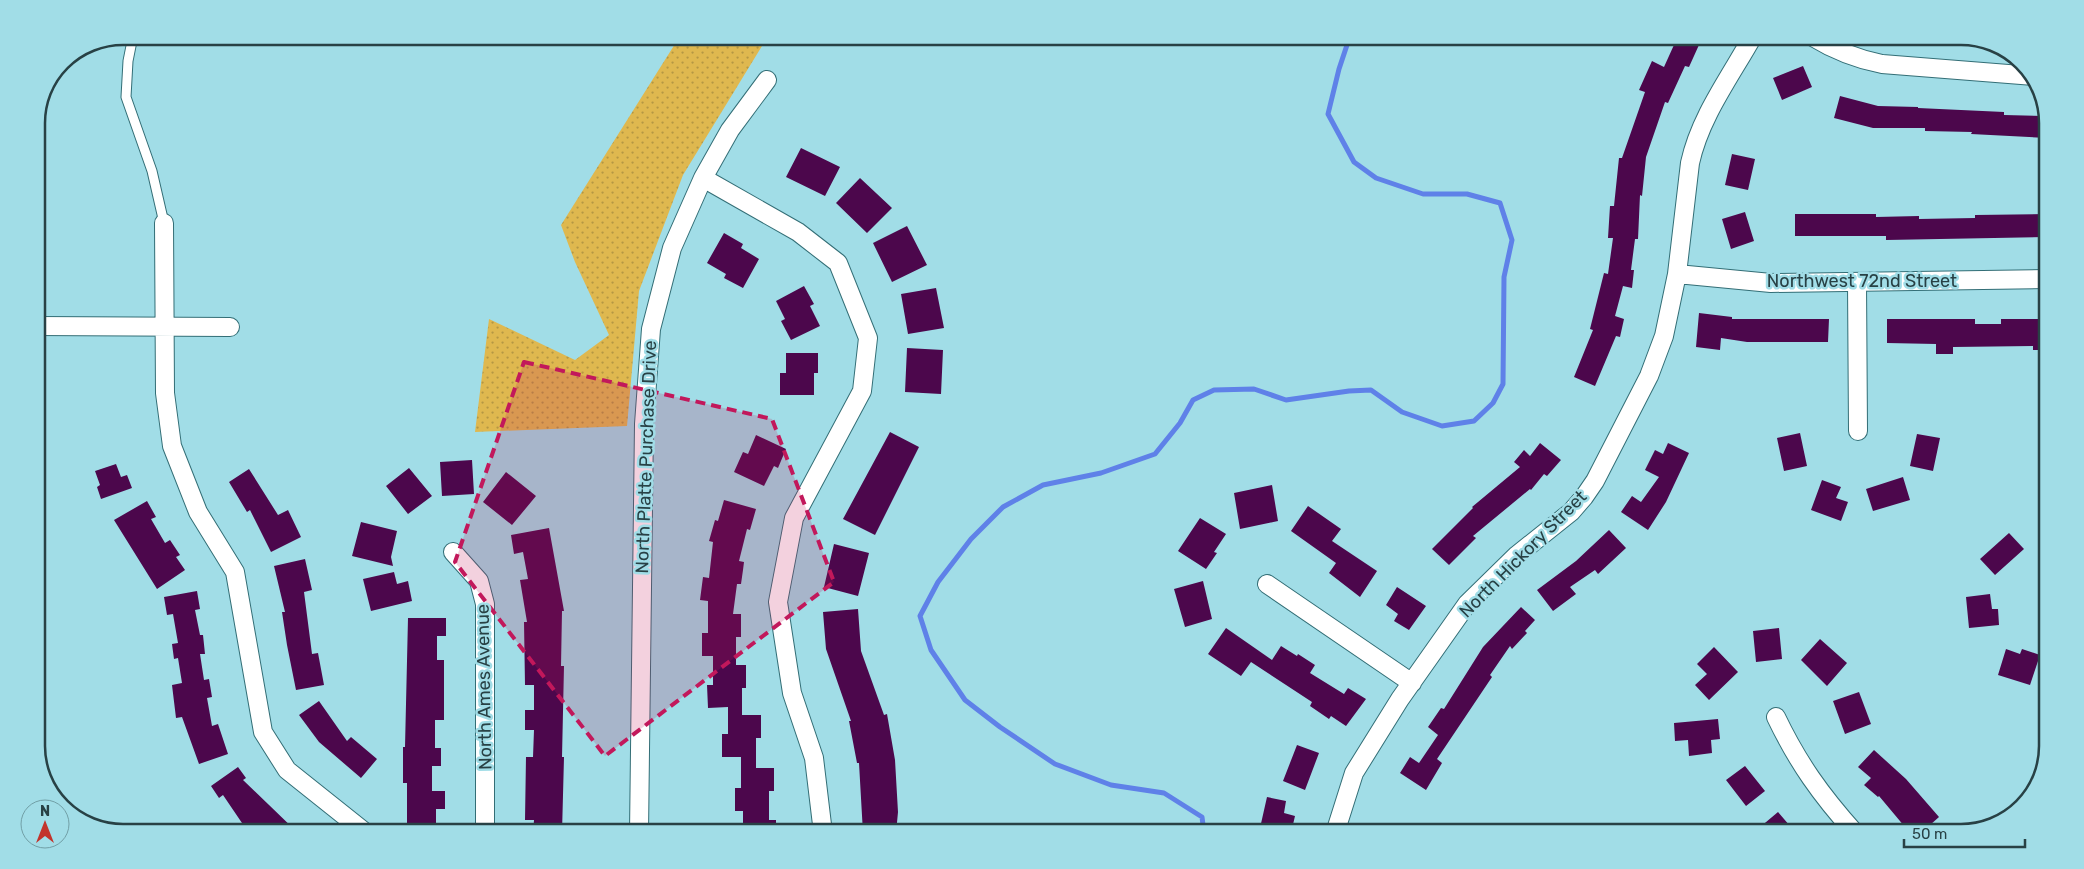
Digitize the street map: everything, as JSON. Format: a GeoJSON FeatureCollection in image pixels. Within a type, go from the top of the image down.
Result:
{"type":"FeatureCollection","features":[{"type":"Feature","properties":{"kind":"street","name":"North Hickory Street"},"geometry":{"type":"LineString","coordinates":[[1338,824],[1354,773],[1400,698],[1467,604],[1517,555],[1571,512],[1590,489],[1626,421],[1658,355],[1664,336],[1677,274],[1690,163],[1694,145],[1707,116],[1748,45]]}},
{"type":"Feature","properties":{"kind":"street"},"geometry":{"type":"LineString","coordinates":[[1824,45],[1863,60],[1882,64],[2022,75]]}},
{"type":"Feature","properties":{"kind":"street","name":"North Platte Purchase Drive"},"geometry":{"type":"LineString","coordinates":[[639,824],[644,424],[651,329],[672,248],[703,178],[730,130],[767,80]]}},
{"type":"Feature","properties":{"kind":"street"},"geometry":{"type":"LineString","coordinates":[[703,178],[798,232],[838,263],[868,338],[862,391],[794,518],[778,602],[792,693],[814,758],[822,824]]}},
{"type":"Feature","properties":{"kind":"street"},"geometry":{"type":"LineString","coordinates":[[164,223],[165,393],[172,446],[198,512],[235,572],[263,732],[287,770],[355,824]]}},
{"type":"Feature","properties":{"kind":"street","name":"Northwest 72nd Street"},"geometry":{"type":"LineString","coordinates":[[1677,274],[1771,283],[2039,279]]}},
{"type":"Feature","properties":{"kind":"street"},"geometry":{"type":"LineString","coordinates":[[1857,283],[1858,431]]}},
{"type":"Feature","properties":{"kind":"street"},"geometry":{"type":"LineString","coordinates":[[45,326],[230,327]]}},
{"type":"Feature","properties":{"kind":"street","name":"North Ames Avenue"},"geometry":{"type":"LineString","coordinates":[[453,552],[478,581],[485,604],[485,824]]}},
{"type":"Feature","properties":{"kind":"street"},"geometry":{"type":"LineString","coordinates":[[1267,584],[1412,683]]}},
{"type":"Feature","properties":{"kind":"street"},"geometry":{"type":"LineString","coordinates":[[1776,717],[1806,773],[1847,824]]}},
{"type":"Feature","properties":{"kind":"lane"},"geometry":{"type":"LineString","coordinates":[[131,45],[128,61],[126,97],[152,171],[164,223]]}},
{"type":"Feature","properties":{"kind":"highlighted area"},"geometry":{"type":"Polygon","coordinates":[[[524,362],[772,419],[834,582],[605,756],[455,562],[524,362]]]}},
{"type":"Feature","properties":{"kind":"shaded area"},"geometry":{"type":"Polygon","coordinates":[[[674,45],[762,45],[683,175],[639,291],[627,426],[475,432],[489,319],[575,360],[609,335],[575,262],[561,225],[674,45]]]}},
{"type":"Feature","properties":{"kind":"building"},"geometry":{"type":"Polygon","coordinates":[[[1674,45],[1699,45],[1689,67],[1685,66],[1668,103],[1665,102],[1646,157],[1642,196],[1640,195],[1638,239],[1635,239],[1631,270],[1634,270],[1632,288],[1623,286],[1615,316],[1624,319],[1620,337],[1616,336],[1595,386],[1574,377],[1593,330],[1590,329],[1604,273],[1608,274],[1613,238],[1608,238],[1610,206],[1614,206],[1619,158],[1622,158],[1645,92],[1639,90],[1652,61],[1664,67],[1674,45]]]}},
{"type":"Feature","properties":{"kind":"building"},"geometry":{"type":"Polygon","coordinates":[[[1803,66],[1812,87],[1782,100],[1773,78],[1803,66]]]}},
{"type":"Feature","properties":{"kind":"building"},"geometry":{"type":"Polygon","coordinates":[[[1840,96],[1878,106],[2004,112],[2004,115],[2039,116],[2039,138],[1971,134],[1972,132],[1925,131],[1925,128],[1873,128],[1834,118],[1840,96]]]}},
{"type":"Feature","properties":{"kind":"building"},"geometry":{"type":"Polygon","coordinates":[[[801,148],[840,167],[825,196],[786,177],[801,148]]]}},
{"type":"Feature","properties":{"kind":"building"},"geometry":{"type":"Polygon","coordinates":[[[1732,154],[1755,159],[1748,190],[1725,185],[1732,154]]]}},
{"type":"Feature","properties":{"kind":"building"},"geometry":{"type":"Polygon","coordinates":[[[860,178],[892,208],[867,233],[836,203],[860,178]]]}},
{"type":"Feature","properties":{"kind":"building"},"geometry":{"type":"Polygon","coordinates":[[[1745,212],[1754,241],[1731,249],[1722,219],[1745,212]]]}},
{"type":"Feature","properties":{"kind":"building"},"geometry":{"type":"Polygon","coordinates":[[[1795,214],[1876,214],[1876,217],[1919,216],[1919,219],[1975,218],[1975,215],[2039,214],[2039,237],[1886,240],[1886,236],[1795,236],[1795,214]]]}},
{"type":"Feature","properties":{"kind":"building"},"geometry":{"type":"Polygon","coordinates":[[[907,226],[927,265],[892,282],[873,243],[907,226]]]}},
{"type":"Feature","properties":{"kind":"building"},"geometry":{"type":"Polygon","coordinates":[[[724,233],[743,244],[741,248],[759,259],[743,288],[724,278],[726,274],[707,263],[724,233]]]}},
{"type":"Feature","properties":{"kind":"building"},"geometry":{"type":"Polygon","coordinates":[[[804,286],[814,304],[810,306],[820,326],[791,340],[781,321],[785,319],[776,301],[804,286]]]}},
{"type":"Feature","properties":{"kind":"building"},"geometry":{"type":"Polygon","coordinates":[[[936,288],[944,328],[908,334],[901,294],[936,288]]]}},
{"type":"Feature","properties":{"kind":"building"},"geometry":{"type":"Polygon","coordinates":[[[1699,313],[1732,317],[1732,319],[1829,319],[1828,342],[1747,342],[1721,338],[1720,350],[1696,347],[1699,313]]]}},
{"type":"Feature","properties":{"kind":"building"},"geometry":{"type":"Polygon","coordinates":[[[1887,319],[1975,319],[1975,324],[2001,324],[2001,319],[2039,319],[2039,350],[2033,350],[2033,346],[1953,347],[1953,354],[1936,354],[1936,344],[1887,343],[1887,319]]]}},
{"type":"Feature","properties":{"kind":"building"},"geometry":{"type":"Polygon","coordinates":[[[907,348],[943,350],[941,394],[905,392],[907,348]]]}},
{"type":"Feature","properties":{"kind":"building"},"geometry":{"type":"Polygon","coordinates":[[[786,353],[818,353],[818,373],[814,373],[814,395],[780,395],[780,373],[786,373],[786,353]]]}},
{"type":"Feature","properties":{"kind":"building"},"geometry":{"type":"Polygon","coordinates":[[[890,432],[919,447],[875,535],[843,519],[890,432]]]}},
{"type":"Feature","properties":{"kind":"building"},"geometry":{"type":"Polygon","coordinates":[[[1800,433],[1807,466],[1784,471],[1777,438],[1800,433]]]}},
{"type":"Feature","properties":{"kind":"building"},"geometry":{"type":"Polygon","coordinates":[[[1917,434],[1940,438],[1933,471],[1910,466],[1917,434]]]}},
{"type":"Feature","properties":{"kind":"building"},"geometry":{"type":"Polygon","coordinates":[[[756,435],[786,449],[778,468],[774,466],[764,486],[734,472],[743,452],[748,454],[756,435]]]}},
{"type":"Feature","properties":{"kind":"building"},"geometry":{"type":"Polygon","coordinates":[[[1540,443],[1561,460],[1547,476],[1544,474],[1531,490],[1473,536],[1476,538],[1449,565],[1432,549],[1472,507],[1520,467],[1514,462],[1524,450],[1530,456],[1540,443]]]}},
{"type":"Feature","properties":{"kind":"building"},"geometry":{"type":"Polygon","coordinates":[[[1668,443],[1689,453],[1666,502],[1648,530],[1621,512],[1632,496],[1641,502],[1659,477],[1645,470],[1655,450],[1663,454],[1668,443]]]}},
{"type":"Feature","properties":{"kind":"building"},"geometry":{"type":"Polygon","coordinates":[[[472,460],[474,494],[442,496],[440,462],[472,460]]]}},
{"type":"Feature","properties":{"kind":"building"},"geometry":{"type":"Polygon","coordinates":[[[116,464],[121,477],[127,475],[132,488],[101,499],[97,487],[100,485],[95,471],[116,464]]]}},
{"type":"Feature","properties":{"kind":"building"},"geometry":{"type":"Polygon","coordinates":[[[409,468],[432,496],[408,514],[386,486],[409,468]]]}},
{"type":"Feature","properties":{"kind":"building"},"geometry":{"type":"Polygon","coordinates":[[[249,469],[278,515],[288,510],[301,537],[271,552],[250,510],[247,512],[229,482],[249,469]]]}},
{"type":"Feature","properties":{"kind":"building"},"geometry":{"type":"Polygon","coordinates":[[[506,472],[536,496],[512,525],[483,502],[506,472]]]}},
{"type":"Feature","properties":{"kind":"building"},"geometry":{"type":"Polygon","coordinates":[[[1903,477],[1910,500],[1873,511],[1866,489],[1903,477]]]}},
{"type":"Feature","properties":{"kind":"building"},"geometry":{"type":"Polygon","coordinates":[[[1822,480],[1841,487],[1836,498],[1848,502],[1841,521],[1811,510],[1822,480]]]}},
{"type":"Feature","properties":{"kind":"building"},"geometry":{"type":"Polygon","coordinates":[[[1272,485],[1278,521],[1240,529],[1234,493],[1272,485]]]}},
{"type":"Feature","properties":{"kind":"building"},"geometry":{"type":"Polygon","coordinates":[[[724,500],[756,509],[750,530],[747,529],[739,561],[744,562],[741,584],[737,584],[733,614],[741,614],[741,637],[736,637],[736,665],[746,665],[746,688],[742,688],[742,715],[761,715],[761,738],[756,738],[756,768],[774,768],[774,791],[769,791],[769,820],[776,820],[776,824],[743,824],[743,811],[735,811],[735,788],[741,788],[741,757],[722,757],[722,734],[728,734],[728,707],[708,708],[707,685],[713,685],[713,656],[702,656],[702,633],[708,633],[708,601],[700,600],[703,577],[709,578],[713,542],[709,541],[715,520],[718,521],[724,500]]]}},
{"type":"Feature","properties":{"kind":"building"},"geometry":{"type":"Polygon","coordinates":[[[147,501],[156,517],[151,519],[165,543],[170,540],[180,555],[176,557],[185,570],[157,589],[114,520],[147,501]]]}},
{"type":"Feature","properties":{"kind":"building"},"geometry":{"type":"Polygon","coordinates":[[[1308,506],[1341,529],[1332,541],[1377,571],[1360,597],[1329,573],[1336,563],[1291,531],[1308,506]]]}},
{"type":"Feature","properties":{"kind":"building"},"geometry":{"type":"Polygon","coordinates":[[[1200,518],[1226,534],[1214,552],[1217,553],[1206,569],[1178,551],[1200,518]]]}},
{"type":"Feature","properties":{"kind":"building"},"geometry":{"type":"Polygon","coordinates":[[[361,522],[397,531],[391,557],[393,566],[352,556],[361,522]]]}},
{"type":"Feature","properties":{"kind":"building"},"geometry":{"type":"Polygon","coordinates":[[[549,528],[564,611],[562,611],[561,666],[564,666],[562,824],[534,824],[534,820],[525,820],[526,757],[533,757],[534,730],[525,730],[525,710],[534,710],[534,685],[525,685],[524,622],[527,622],[520,580],[528,579],[523,552],[514,554],[511,535],[549,528]]]}},
{"type":"Feature","properties":{"kind":"building"},"geometry":{"type":"Polygon","coordinates":[[[1609,530],[1626,548],[1598,574],[1595,570],[1570,587],[1576,594],[1553,611],[1537,590],[1576,561],[1609,530]]]}},
{"type":"Feature","properties":{"kind":"building"},"geometry":{"type":"Polygon","coordinates":[[[2009,533],[2024,549],[1995,575],[1980,559],[2009,533]]]}},
{"type":"Feature","properties":{"kind":"building"},"geometry":{"type":"Polygon","coordinates":[[[834,544],[869,553],[858,596],[824,587],[834,544]]]}},
{"type":"Feature","properties":{"kind":"building"},"geometry":{"type":"Polygon","coordinates":[[[305,559],[312,590],[304,592],[312,654],[318,653],[324,685],[296,690],[282,612],[285,612],[274,566],[305,559]]]}},
{"type":"Feature","properties":{"kind":"building"},"geometry":{"type":"Polygon","coordinates":[[[394,572],[397,584],[408,581],[412,601],[371,611],[363,579],[394,572]]]}},
{"type":"Feature","properties":{"kind":"building"},"geometry":{"type":"Polygon","coordinates":[[[1203,581],[1212,619],[1185,627],[1174,589],[1203,581]]]}},
{"type":"Feature","properties":{"kind":"building"},"geometry":{"type":"Polygon","coordinates":[[[1397,587],[1426,606],[1409,630],[1394,621],[1398,614],[1386,605],[1397,587]]]}},
{"type":"Feature","properties":{"kind":"building"},"geometry":{"type":"Polygon","coordinates":[[[197,591],[200,609],[195,610],[200,635],[203,635],[205,654],[200,654],[204,680],[209,679],[212,697],[207,698],[212,726],[218,724],[228,754],[199,764],[182,717],[176,718],[172,685],[182,683],[178,658],[174,659],[172,644],[178,643],[173,614],[167,615],[164,597],[197,591]]]}},
{"type":"Feature","properties":{"kind":"building"},"geometry":{"type":"Polygon","coordinates":[[[1990,594],[1992,609],[1998,609],[1999,625],[1969,628],[1966,597],[1990,594]]]}},
{"type":"Feature","properties":{"kind":"building"},"geometry":{"type":"Polygon","coordinates":[[[1521,607],[1535,620],[1525,631],[1527,633],[1512,649],[1510,646],[1490,675],[1492,677],[1437,759],[1442,763],[1426,790],[1400,773],[1410,757],[1419,763],[1438,735],[1428,727],[1441,708],[1444,709],[1483,647],[1521,607]]]}},
{"type":"Feature","properties":{"kind":"building"},"geometry":{"type":"Polygon","coordinates":[[[858,609],[861,651],[884,715],[887,714],[895,760],[897,824],[862,824],[859,763],[857,763],[849,721],[851,721],[826,649],[823,612],[858,609]]]}},
{"type":"Feature","properties":{"kind":"building"},"geometry":{"type":"Polygon","coordinates":[[[408,618],[446,618],[446,636],[437,636],[437,660],[444,660],[444,720],[435,720],[435,748],[441,748],[441,766],[432,766],[432,791],[445,791],[445,809],[436,809],[436,824],[407,824],[407,783],[403,783],[403,747],[405,747],[408,618]]]}},
{"type":"Feature","properties":{"kind":"building"},"geometry":{"type":"Polygon","coordinates":[[[1226,628],[1272,660],[1281,646],[1297,656],[1298,654],[1315,665],[1310,673],[1344,694],[1348,688],[1366,699],[1346,726],[1331,716],[1329,719],[1310,706],[1312,702],[1251,662],[1241,676],[1208,654],[1226,628]]]}},
{"type":"Feature","properties":{"kind":"building"},"geometry":{"type":"Polygon","coordinates":[[[1779,628],[1782,659],[1756,662],[1753,631],[1779,628]]]}},
{"type":"Feature","properties":{"kind":"building"},"geometry":{"type":"Polygon","coordinates":[[[1820,639],[1847,663],[1827,686],[1801,660],[1820,639]]]}},
{"type":"Feature","properties":{"kind":"building"},"geometry":{"type":"Polygon","coordinates":[[[1714,647],[1738,672],[1709,700],[1695,685],[1707,674],[1697,664],[1714,647]]]}},
{"type":"Feature","properties":{"kind":"building"},"geometry":{"type":"Polygon","coordinates":[[[2006,649],[2020,654],[2022,649],[2039,655],[2030,685],[1998,675],[2006,649]]]}},
{"type":"Feature","properties":{"kind":"building"},"geometry":{"type":"Polygon","coordinates":[[[1859,692],[1871,724],[1845,734],[1833,701],[1859,692]]]}},
{"type":"Feature","properties":{"kind":"building"},"geometry":{"type":"Polygon","coordinates":[[[319,701],[347,741],[351,737],[377,759],[361,778],[319,742],[299,715],[319,701]]]}},
{"type":"Feature","properties":{"kind":"building"},"geometry":{"type":"Polygon","coordinates":[[[1718,719],[1720,739],[1711,740],[1712,753],[1689,756],[1688,740],[1675,741],[1674,723],[1718,719]]]}},
{"type":"Feature","properties":{"kind":"building"},"geometry":{"type":"Polygon","coordinates":[[[1297,745],[1319,753],[1305,790],[1283,781],[1297,745]]]}},
{"type":"Feature","properties":{"kind":"building"},"geometry":{"type":"Polygon","coordinates":[[[1874,750],[1906,779],[1939,817],[1931,824],[1902,824],[1879,796],[1864,785],[1871,778],[1858,767],[1874,750]]]}},
{"type":"Feature","properties":{"kind":"building"},"geometry":{"type":"Polygon","coordinates":[[[1745,766],[1765,791],[1746,806],[1726,780],[1745,766]]]}},
{"type":"Feature","properties":{"kind":"building"},"geometry":{"type":"Polygon","coordinates":[[[238,767],[246,778],[243,780],[289,824],[243,824],[223,795],[219,798],[211,786],[238,767]]]}},
{"type":"Feature","properties":{"kind":"building"},"geometry":{"type":"Polygon","coordinates":[[[1267,797],[1286,801],[1284,813],[1295,816],[1293,824],[1261,824],[1267,797]]]}},
{"type":"Feature","properties":{"kind":"building"},"geometry":{"type":"Polygon","coordinates":[[[1778,812],[1788,824],[1764,824],[1778,812]]]}},
{"type":"Feature","properties":{"kind":"waterway"},"geometry":{"type":"LineString","coordinates":[[1203,824],[1202,817],[1164,793],[1111,785],[1055,764],[1000,727],[965,700],[931,650],[920,616],[938,582],[971,539],[1003,507],[1043,485],[1101,473],[1155,454],[1180,423],[1193,400],[1214,390],[1254,389],[1286,400],[1349,391],[1371,390],[1402,412],[1442,426],[1474,421],[1493,403],[1503,384],[1504,277],[1512,240],[1500,203],[1467,194],[1423,194],[1376,178],[1354,162],[1328,114],[1347,45]]}}]}
